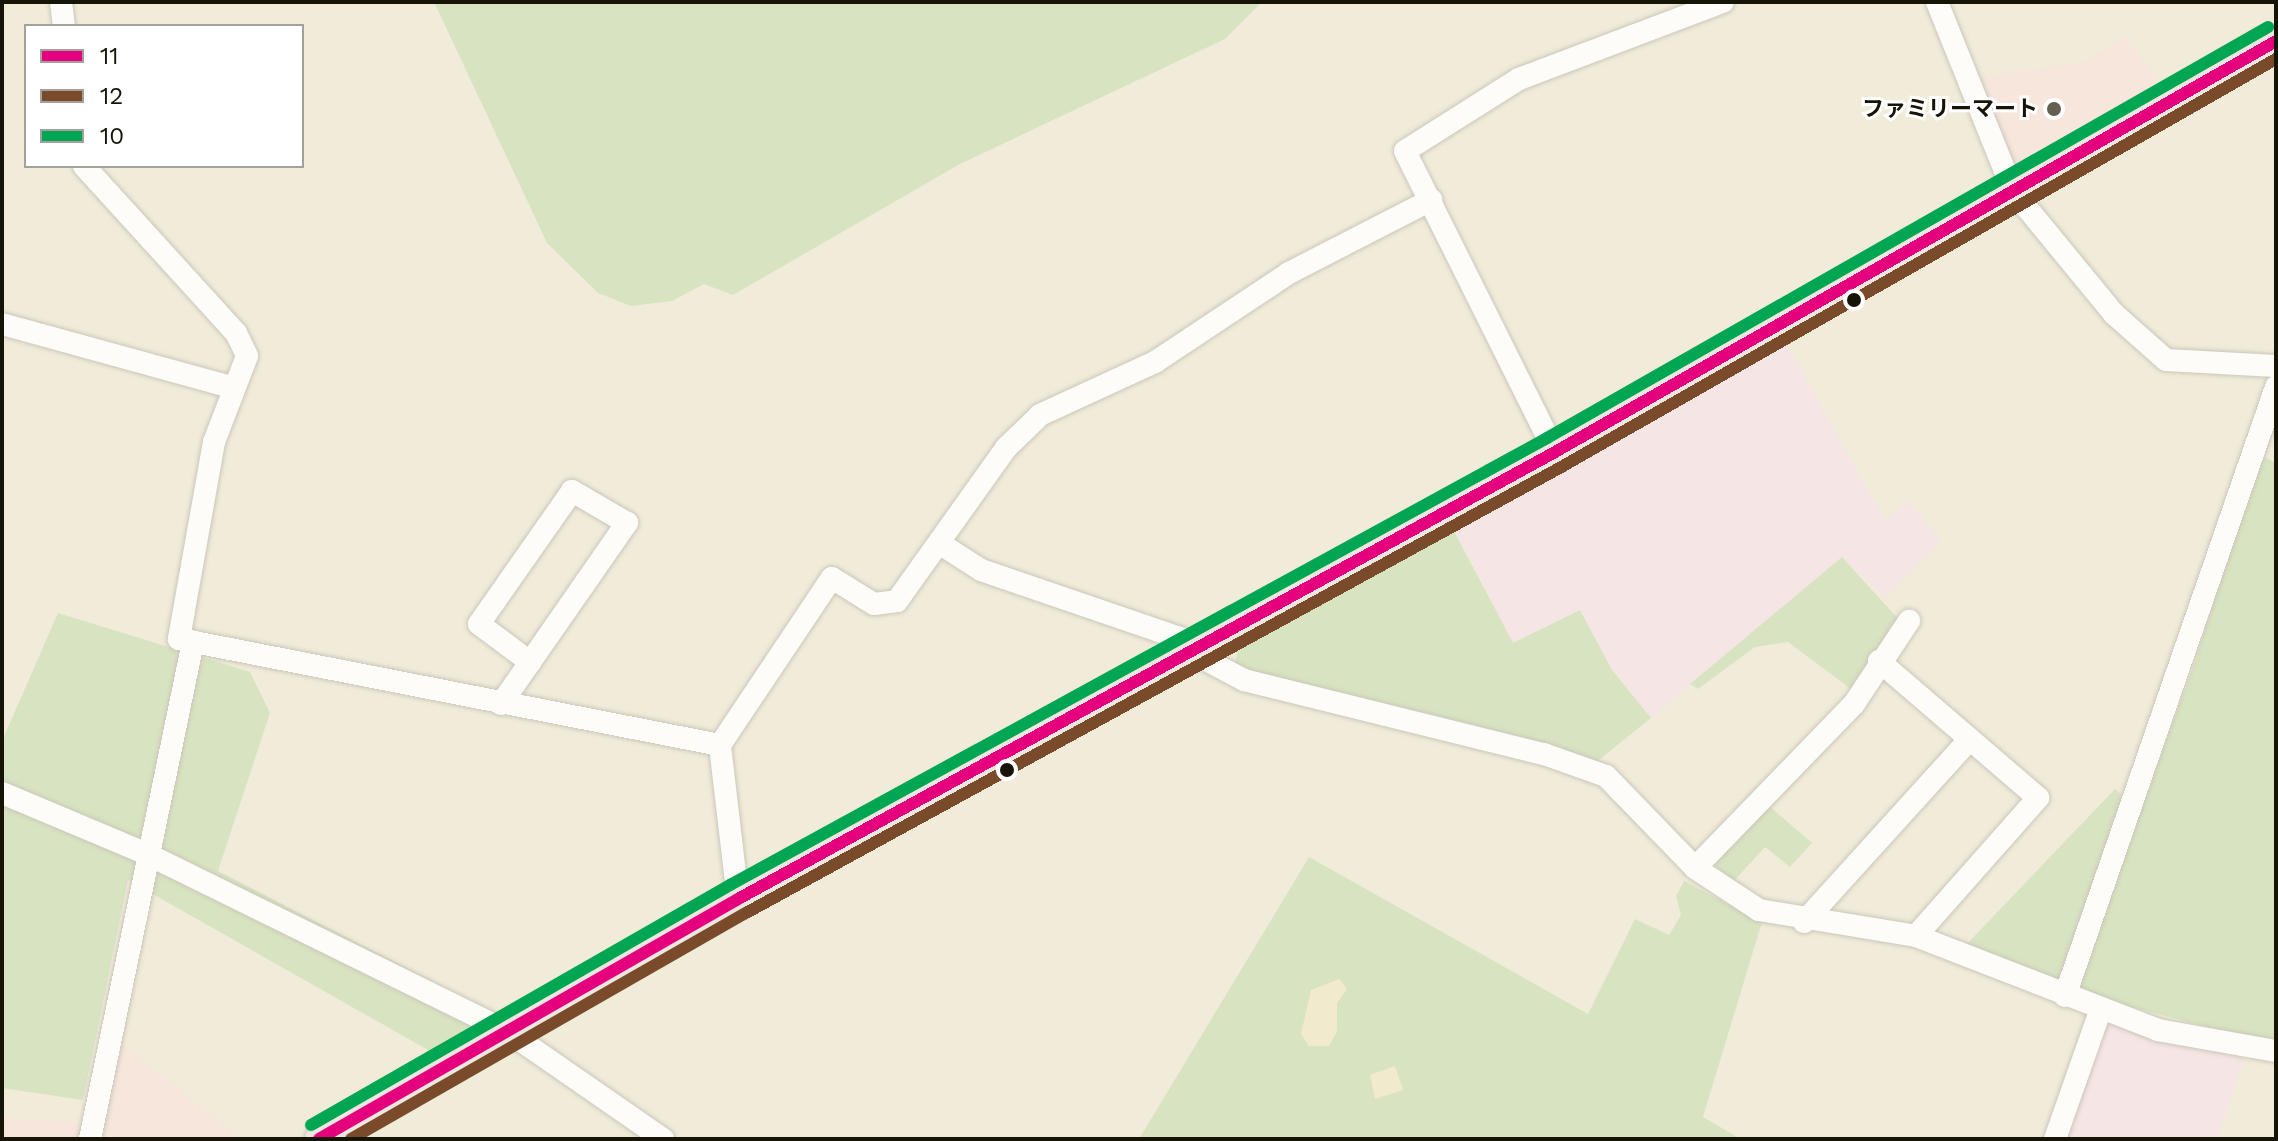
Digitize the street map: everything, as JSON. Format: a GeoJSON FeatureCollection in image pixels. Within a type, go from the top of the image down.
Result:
{"type":"FeatureCollection","features":[{"type":"Feature","properties":{"kind":"main road"},"geometry":{"type":"LineString","coordinates":[[319,1139],[738,899],[1193,653],[1555,452],[2276,41]]}},
{"type":"Feature","properties":{"kind":"street"},"geometry":{"type":"LineString","coordinates":[[61,2],[64,24]]}},
{"type":"Feature","properties":{"kind":"street"},"geometry":{"type":"LineString","coordinates":[[1555,452],[1405,151],[1519,79],[1723,2]]}},
{"type":"Feature","properties":{"kind":"street"},"geometry":{"type":"LineString","coordinates":[[1937,2],[2013,191],[2114,314],[2166,360],[2276,366]]}},
{"type":"Feature","properties":{"kind":"street"},"geometry":{"type":"LineString","coordinates":[[86,168],[236,333],[247,356],[231,387],[186,579],[179,639],[720,745]]}},
{"type":"Feature","properties":{"kind":"street"},"geometry":{"type":"LineString","coordinates":[[738,899],[720,745],[832,578],[874,604],[897,601],[1006,448],[1040,415],[1155,362],[1289,273],[1431,200]]}},
{"type":"Feature","properties":{"kind":"street"},"geometry":{"type":"LineString","coordinates":[[2,324],[231,387]]}},
{"type":"Feature","properties":{"kind":"street"},"geometry":{"type":"LineString","coordinates":[[2065,996],[2276,387]]}},
{"type":"Feature","properties":{"kind":"street"},"geometry":{"type":"LineString","coordinates":[[501,704],[627,523],[572,491],[479,624],[530,662]]}},
{"type":"Feature","properties":{"kind":"street"},"geometry":{"type":"LineString","coordinates":[[939,543],[981,570],[1180,638],[1193,653],[1244,680],[1544,754],[1606,776],[1695,868],[1759,910],[1804,922],[1916,936],[2100,1011],[2158,1030],[2276,1051]]}},
{"type":"Feature","properties":{"kind":"street"},"geometry":{"type":"LineString","coordinates":[[1695,868],[1854,704],[1879,661],[1909,621]]}},
{"type":"Feature","properties":{"kind":"street"},"geometry":{"type":"LineString","coordinates":[[90,1139],[145,853],[193,642]]}},
{"type":"Feature","properties":{"kind":"street"},"geometry":{"type":"LineString","coordinates":[[1879,661],[2038,798],[1916,936]]}},
{"type":"Feature","properties":{"kind":"street"},"geometry":{"type":"LineString","coordinates":[[1804,922],[1969,740]]}},
{"type":"Feature","properties":{"kind":"street"},"geometry":{"type":"LineString","coordinates":[[2,793],[145,853],[507,1031],[652,1136]]}},
{"type":"Feature","properties":{"kind":"street"},"geometry":{"type":"LineString","coordinates":[[2055,1139],[2100,1011]]}},
{"type":"Feature","properties":{"kind":"shaded area"},"geometry":{"type":"Polygon","coordinates":[[[2125,36],[2166,92],[2017,177],[1975,78],[2085,61],[2125,36]]]}},
{"type":"Feature","properties":{"kind":"shaded area"},"geometry":{"type":"Polygon","coordinates":[[[1784,340],[1885,521],[1908,501],[1941,541],[1885,597],[1842,558],[1651,718],[1611,668],[1580,610],[1513,643],[1454,529],[1784,340]]]}},
{"type":"Feature","properties":{"kind":"shaded area"},"geometry":{"type":"Polygon","coordinates":[[[2104,1019],[2245,1056],[2217,1139],[2063,1139],[2104,1019]]]}},
{"type":"Feature","properties":{"kind":"shaded area"},"geometry":{"type":"Polygon","coordinates":[[[119,1042],[242,1139],[99,1139],[119,1042]]]}},
{"type":"Feature","properties":{"kind":"shaded area"},"geometry":{"type":"Polygon","coordinates":[[[2,1118],[86,1123],[82,1139],[2,1139],[2,1118]]]}},
{"type":"Feature","properties":{"kind":"green space"},"geometry":{"type":"Polygon","coordinates":[[[434,2],[1262,2],[1225,39],[960,164],[733,295],[704,284],[672,301],[631,306],[598,293],[547,243],[434,2]]]}},
{"type":"Feature","properties":{"kind":"green space"},"geometry":{"type":"Polygon","coordinates":[[[2259,455],[2276,463],[2276,1045],[2074,992],[2194,665],[2259,455]]]}},
{"type":"Feature","properties":{"kind":"green space"},"geometry":{"type":"Polygon","coordinates":[[[1453,529],[1513,643],[1580,610],[1612,670],[1651,718],[1595,763],[1235,666],[1238,648],[1453,529]]]}},
{"type":"Feature","properties":{"kind":"green space"},"geometry":{"type":"Polygon","coordinates":[[[1842,557],[1902,623],[1855,692],[1788,642],[1755,647],[1698,689],[1690,684],[1842,557]]]}},
{"type":"Feature","properties":{"kind":"green space"},"geometry":{"type":"Polygon","coordinates":[[[58,613],[250,672],[270,713],[218,871],[502,1017],[435,1054],[128,880],[83,1100],[2,1088],[2,741],[58,613]]]}},
{"type":"Feature","properties":{"kind":"green space"},"geometry":{"type":"Polygon","coordinates":[[[2115,789],[2131,803],[2065,990],[1964,947],[2115,789]]]}},
{"type":"Feature","properties":{"kind":"green space"},"geometry":{"type":"Polygon","coordinates":[[[1767,804],[1812,843],[1790,867],[1765,847],[1733,882],[1711,861],[1767,804]]]}},
{"type":"Feature","properties":{"kind":"green space"},"geometry":{"type":"Polygon","coordinates":[[[1309,857],[1588,1014],[1635,919],[1669,935],[1681,915],[1676,896],[1684,881],[1762,922],[1703,1117],[1741,1139],[1139,1139],[1309,857]]]}},
{"type":"Feature","properties":{"kind":"sand"},"geometry":{"type":"Polygon","coordinates":[[[1339,979],[1347,989],[1337,1003],[1337,1031],[1329,1046],[1309,1046],[1301,1034],[1311,990],[1339,979]]]}},
{"type":"Feature","properties":{"kind":"sand"},"geometry":{"type":"Polygon","coordinates":[[[1395,1066],[1403,1090],[1375,1099],[1370,1075],[1395,1066]]]}},
{"type":"Feature","properties":{"kind":"transit line","name":"10"},"geometry":{"type":"LineString","coordinates":[[311,1125],[730,885],[1547,438],[2268,27]]}},
{"type":"Feature","properties":{"kind":"transit line","name":"11"},"geometry":{"type":"LineString","coordinates":[[319,1139],[738,899],[1555,452],[2276,41]]}},
{"type":"Feature","properties":{"kind":"transit line","name":"12"},"geometry":{"type":"LineString","coordinates":[[351,1139],[746,913],[1563,466],[2276,59]]}},
{"type":"Feature","properties":{"kind":"place","name":"ファミリーマート"},"geometry":{"type":"Point","coordinates":[2054,109]}}]}
